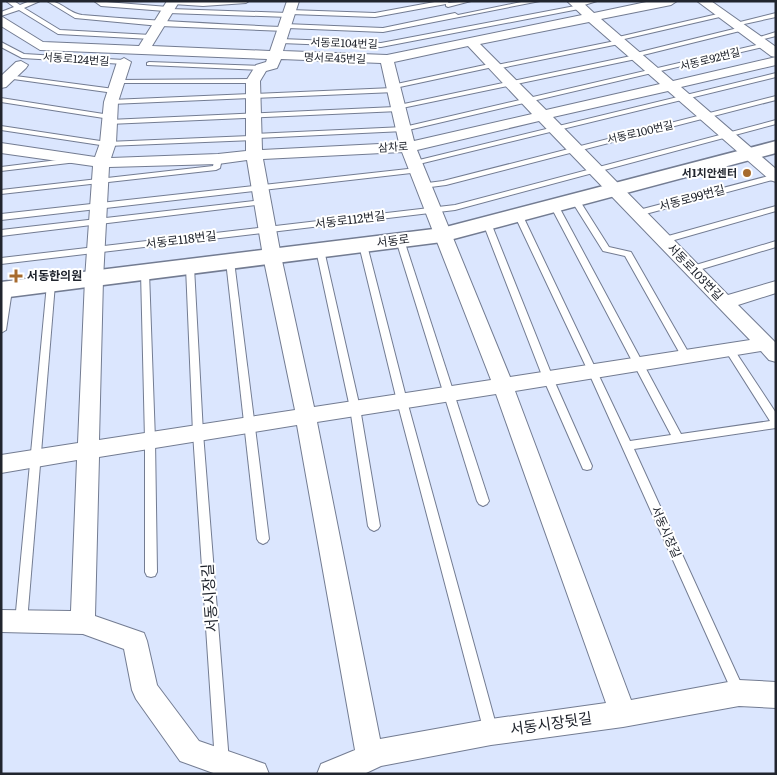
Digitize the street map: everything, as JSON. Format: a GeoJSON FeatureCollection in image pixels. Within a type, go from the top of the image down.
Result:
{"type":"FeatureCollection","features":[{"type":"Feature","properties":{"kind":"street","name":"명서로45번길"},"geometry":{"type":"LineString","coordinates":[[1,20],[40,46],[387,59],[469,36],[591,17],[670,1]]}},
{"type":"Feature","properties":{"kind":"street","name":"서동로92번길"},"geometry":{"type":"LineString","coordinates":[[703,1],[766,46]]}},
{"type":"Feature","properties":{"kind":"street"},"geometry":{"type":"LineString","coordinates":[[576,4],[748,154]]}},
{"type":"Feature","properties":{"kind":"street"},"geometry":{"type":"LineString","coordinates":[[143,50],[170,7]]}},
{"type":"Feature","properties":{"kind":"street"},"geometry":{"type":"LineString","coordinates":[[287,21],[272,66],[261,68],[253,91],[254,143],[267,230],[306,416],[370,757]]}},
{"type":"Feature","properties":{"kind":"street"},"geometry":{"type":"LineString","coordinates":[[469,36],[512,84],[615,189]]}},
{"type":"Feature","properties":{"kind":"street"},"geometry":{"type":"LineString","coordinates":[[387,59],[408,147],[502,385],[623,714]]}},
{"type":"Feature","properties":{"kind":"street","name":"삼차로"},"geometry":{"type":"LineString","coordinates":[[1,148],[75,160],[101,162],[218,159],[254,143],[408,147],[776,61]]}},
{"type":"Feature","properties":{"kind":"street","name":"서동로124번길"},"geometry":{"type":"LineString","coordinates":[[94,279],[101,162],[108,144],[112,103],[124,62]]}},
{"type":"Feature","properties":{"kind":"street"},"geometry":{"type":"LineString","coordinates":[[1,63],[21,65],[5,81]]}},
{"type":"Feature","properties":{"kind":"street","name":"서동로"},"geometry":{"type":"LineString","coordinates":[[4,290],[442,234],[776,146]]}},
{"type":"Feature","properties":{"kind":"street","name":"서동로99번길"},"geometry":{"type":"LineString","coordinates":[[748,154],[775,176]]}},
{"type":"Feature","properties":{"kind":"street","name":"서동로103번길"},"geometry":{"type":"LineString","coordinates":[[615,189],[692,269],[772,347]]}},
{"type":"Feature","properties":{"kind":"street"},"geometry":{"type":"LineString","coordinates":[[83,623],[94,279]]}},
{"type":"Feature","properties":{"kind":"street"},"geometry":{"type":"LineString","coordinates":[[725,302],[776,287]]}},
{"type":"Feature","properties":{"kind":"street"},"geometry":{"type":"LineString","coordinates":[[1,464],[730,350],[772,347]]}},
{"type":"Feature","properties":{"kind":"street"},"geometry":{"type":"LineString","coordinates":[[11,622],[83,623],[135,641],[145,690],[190,751],[255,774]]}},
{"type":"Feature","properties":{"kind":"street","name":"서동시장뒷길"},"geometry":{"type":"LineString","coordinates":[[331,774],[380,753],[491,732],[623,714],[739,693],[776,695]]}},
{"type":"Feature","properties":{"kind":"lane"},"geometry":{"type":"LineString","coordinates":[[9,1],[58,32],[151,37]]}},
{"type":"Feature","properties":{"kind":"lane"},"geometry":{"type":"LineString","coordinates":[[1,14],[37,1]]}},
{"type":"Feature","properties":{"kind":"lane"},"geometry":{"type":"LineString","coordinates":[[50,1],[75,16],[160,24],[287,21],[375,15],[468,1]]}},
{"type":"Feature","properties":{"kind":"lane"},"geometry":{"type":"LineString","coordinates":[[97,1],[101,4],[170,7],[287,21]]}},
{"type":"Feature","properties":{"kind":"lane"},"geometry":{"type":"LineString","coordinates":[[170,7],[246,1]]}},
{"type":"Feature","properties":{"kind":"lane","name":"서동로104번길"},"geometry":{"type":"LineString","coordinates":[[287,21],[383,30],[537,1]]}},
{"type":"Feature","properties":{"kind":"lane"},"geometry":{"type":"LineString","coordinates":[[469,36],[576,4],[594,1]]}},
{"type":"Feature","properties":{"kind":"lane"},"geometry":{"type":"LineString","coordinates":[[112,103],[253,91],[394,88],[617,40],[722,15]]}},
{"type":"Feature","properties":{"kind":"lane"},"geometry":{"type":"LineString","coordinates":[[739,27],[776,15]]}},
{"type":"Feature","properties":{"kind":"lane","name":"서동로104번길"},"geometry":{"type":"LineString","coordinates":[[287,21],[381,45],[469,36]]}},
{"type":"Feature","properties":{"kind":"lane","name":"서동로92번길"},"geometry":{"type":"LineString","coordinates":[[635,56],[739,27]]}},
{"type":"Feature","properties":{"kind":"lane"},"geometry":{"type":"LineString","coordinates":[[766,46],[776,34]]}},
{"type":"Feature","properties":{"kind":"lane","name":"서동로124번길"},"geometry":{"type":"LineString","coordinates":[[1,44],[22,56],[124,62]]}},
{"type":"Feature","properties":{"kind":"lane","name":"서동로92번길"},"geometry":{"type":"LineString","coordinates":[[654,72],[766,46]]}},
{"type":"Feature","properties":{"kind":"lane"},"geometry":{"type":"LineString","coordinates":[[1,100],[112,103],[253,115],[399,108],[635,56]]}},
{"type":"Feature","properties":{"kind":"lane"},"geometry":{"type":"LineString","coordinates":[[149,64],[261,68]]}},
{"type":"Feature","properties":{"kind":"lane"},"geometry":{"type":"LineString","coordinates":[[1,128],[108,144],[254,143],[404,129],[530,102],[654,72]]}},
{"type":"Feature","properties":{"kind":"lane"},"geometry":{"type":"LineString","coordinates":[[684,98],[776,75]]}},
{"type":"Feature","properties":{"kind":"lane","name":"서동로124번길"},"geometry":{"type":"LineString","coordinates":[[5,81],[112,103]]}},
{"type":"Feature","properties":{"kind":"lane"},"geometry":{"type":"LineString","coordinates":[[112,103],[253,91]]}},
{"type":"Feature","properties":{"kind":"lane","name":"서동로100번길"},"geometry":{"type":"LineString","coordinates":[[556,129],[684,98]]}},
{"type":"Feature","properties":{"kind":"lane"},"geometry":{"type":"LineString","coordinates":[[705,117],[776,98]]}},
{"type":"Feature","properties":{"kind":"lane","name":"서동로100번길"},"geometry":{"type":"LineString","coordinates":[[575,148],[705,117]]}},
{"type":"Feature","properties":{"kind":"lane"},"geometry":{"type":"LineString","coordinates":[[726,135],[776,122]]}},
{"type":"Feature","properties":{"kind":"lane"},"geometry":{"type":"LineString","coordinates":[[1,216],[98,213],[261,195],[416,167],[556,129]]}},
{"type":"Feature","properties":{"kind":"lane","name":"서동로100번길"},"geometry":{"type":"LineString","coordinates":[[597,171],[726,135]]}},
{"type":"Feature","properties":{"kind":"lane"},"geometry":{"type":"LineString","coordinates":[[423,186],[443,183],[575,148]]}},
{"type":"Feature","properties":{"kind":"lane"},"geometry":{"type":"LineString","coordinates":[[1,192],[216,168],[218,159]]}},
{"type":"Feature","properties":{"kind":"lane"},"geometry":{"type":"LineString","coordinates":[[1,169],[75,160]]}},
{"type":"Feature","properties":{"kind":"lane"},"geometry":{"type":"LineString","coordinates":[[432,210],[456,207],[597,171]]}},
{"type":"Feature","properties":{"kind":"lane","name":"서동로99번길"},"geometry":{"type":"LineString","coordinates":[[638,213],[775,176]]}},
{"type":"Feature","properties":{"kind":"lane"},"geometry":{"type":"LineString","coordinates":[[1,233],[98,213],[261,195]]}},
{"type":"Feature","properties":{"kind":"lane"},"geometry":{"type":"LineString","coordinates":[[575,200],[606,249],[628,254],[686,357]]}},
{"type":"Feature","properties":{"kind":"lane"},"geometry":{"type":"LineString","coordinates":[[554,205],[678,438]]}},
{"type":"Feature","properties":{"kind":"lane"},"geometry":{"type":"LineString","coordinates":[[664,240],[776,208]]}},
{"type":"Feature","properties":{"kind":"lane","name":"서동로112번길"},"geometry":{"type":"LineString","coordinates":[[267,230],[432,210]]}},
{"type":"Feature","properties":{"kind":"lane","name":"서동시장길"},"geometry":{"type":"LineString","coordinates":[[518,214],[593,371],[739,693]]}},
{"type":"Feature","properties":{"kind":"lane"},"geometry":{"type":"LineString","coordinates":[[487,223],[548,378],[587,466]]}},
{"type":"Feature","properties":{"kind":"lane","name":"서동로118번길"},"geometry":{"type":"LineString","coordinates":[[95,250],[267,230]]}},
{"type":"Feature","properties":{"kind":"lane"},"geometry":{"type":"LineString","coordinates":[[400,240],[482,501]]}},
{"type":"Feature","properties":{"kind":"lane"},"geometry":{"type":"LineString","coordinates":[[692,269],[776,244]]}},
{"type":"Feature","properties":{"kind":"lane"},"geometry":{"type":"LineString","coordinates":[[363,245],[402,401],[491,732]]}},
{"type":"Feature","properties":{"kind":"lane"},"geometry":{"type":"LineString","coordinates":[[1,262],[95,250]]}},
{"type":"Feature","properties":{"kind":"lane"},"geometry":{"type":"LineString","coordinates":[[320,250],[355,408],[374,526]]}},
{"type":"Feature","properties":{"kind":"lane"},"geometry":{"type":"LineString","coordinates":[[230,262],[264,539]]}},
{"type":"Feature","properties":{"kind":"lane","name":"서동시장길"},"geometry":{"type":"LineString","coordinates":[[190,266],[198,433],[222,763]]}},
{"type":"Feature","properties":{"kind":"lane"},"geometry":{"type":"LineString","coordinates":[[145,272],[150,440],[151,572]]}},
{"type":"Feature","properties":{"kind":"lane"},"geometry":{"type":"LineString","coordinates":[[11,622],[37,458],[51,284]]}},
{"type":"Feature","properties":{"kind":"lane"},"geometry":{"type":"LineString","coordinates":[[1,330],[4,290]]}},
{"type":"Feature","properties":{"kind":"lane"},"geometry":{"type":"LineString","coordinates":[[627,446],[776,423],[730,350]]}},
{"type":"Feature","properties":{"kind":"place","name":"서1치안센터"},"geometry":{"type":"Point","coordinates":[747,173]}},
{"type":"Feature","properties":{"kind":"place","name":"서동한의원"},"geometry":{"type":"Point","coordinates":[16,276]}}]}
